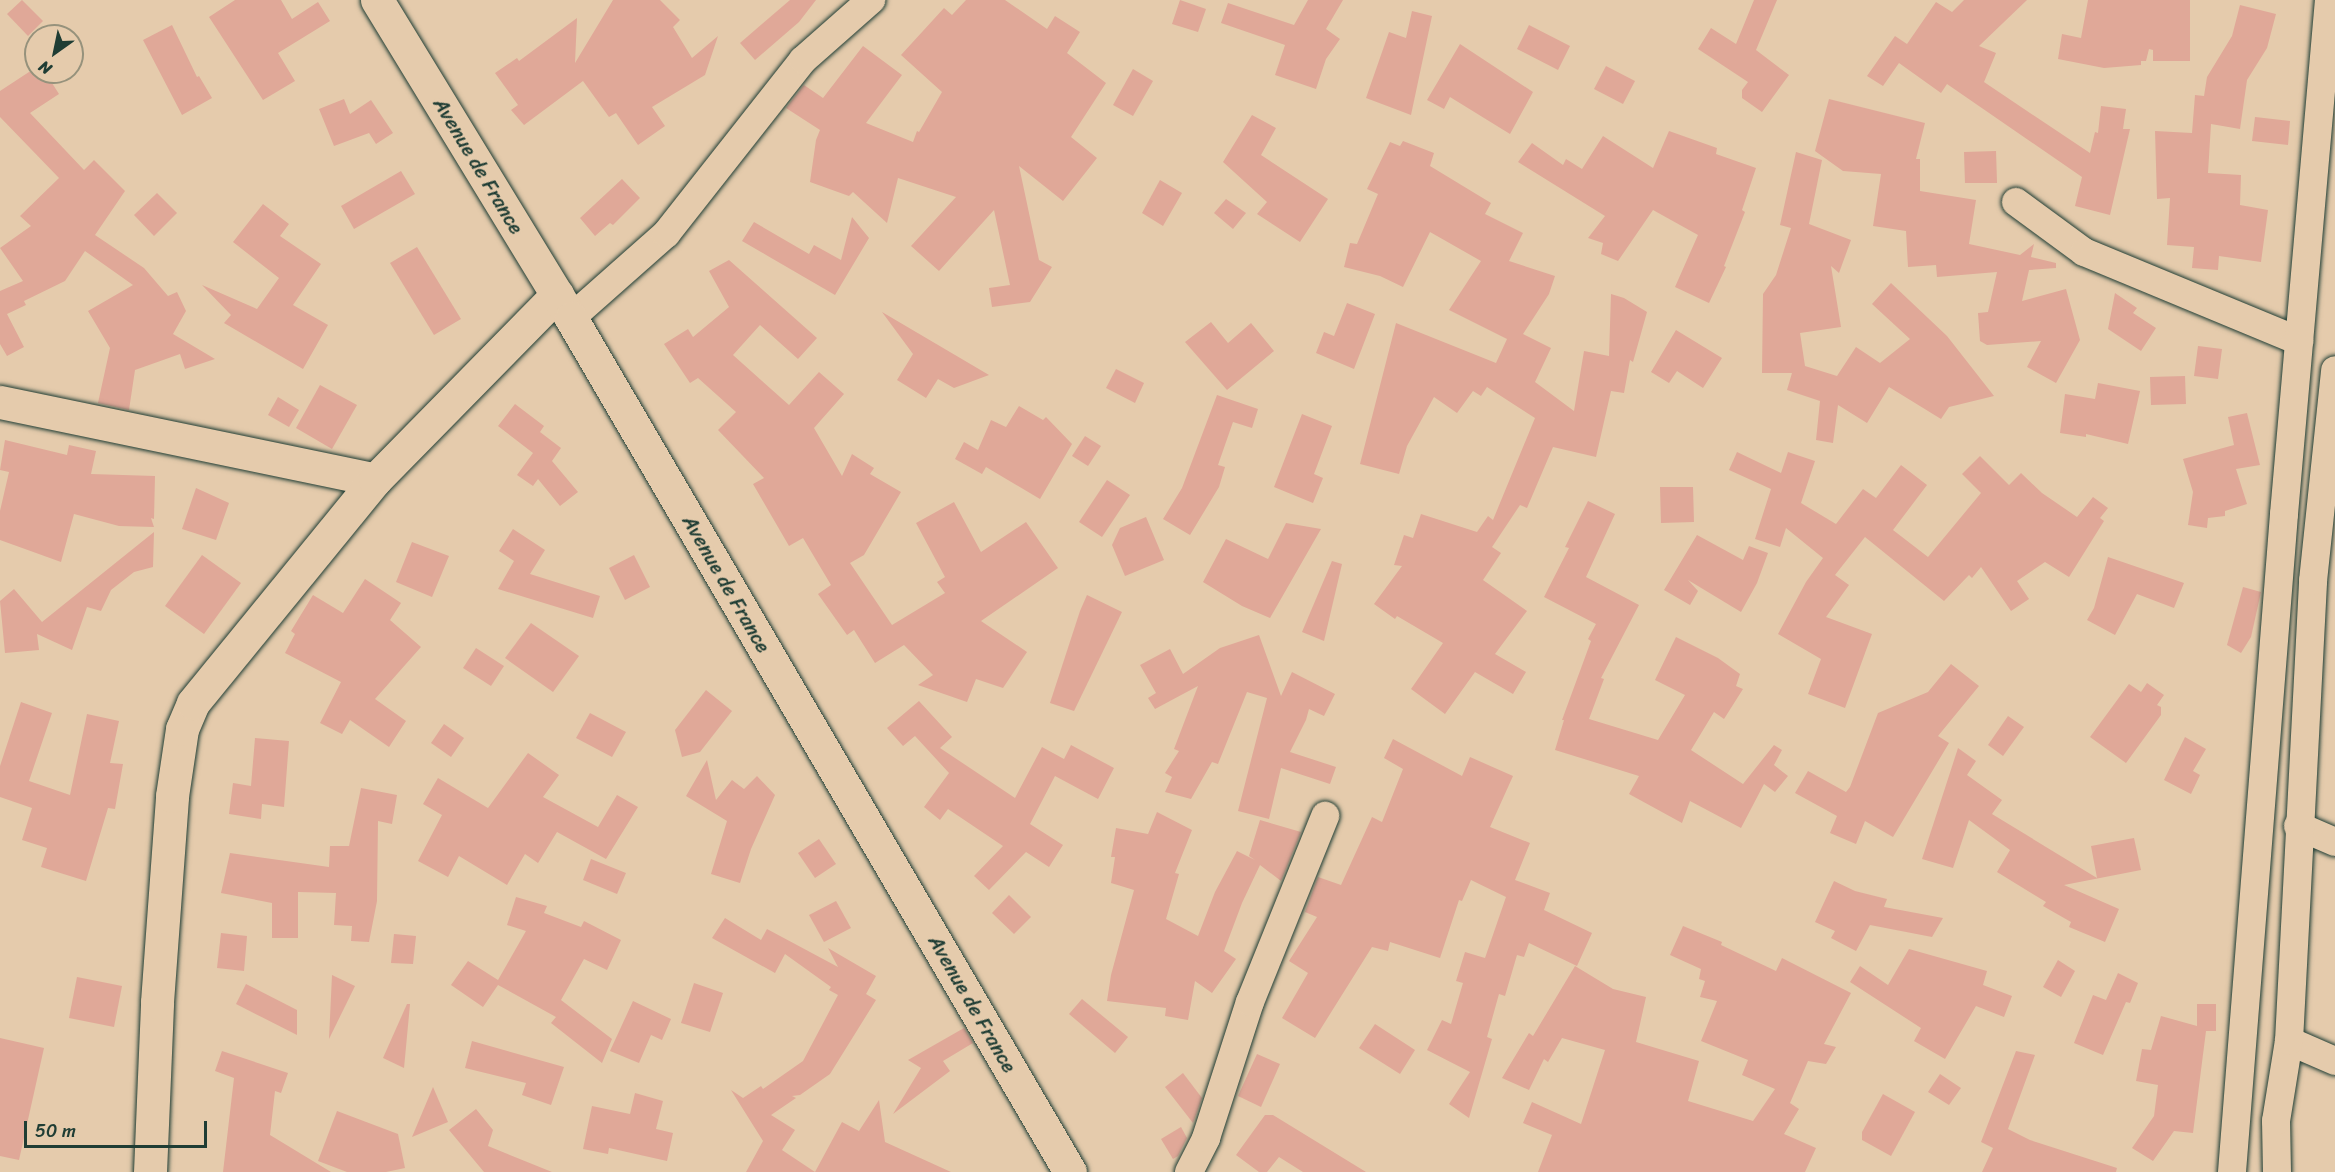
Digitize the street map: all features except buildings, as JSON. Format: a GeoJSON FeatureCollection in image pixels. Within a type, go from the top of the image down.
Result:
{"type":"FeatureCollection","features":[{"type":"Feature","properties":{"kind":"street","name":"Avenue de France"},"geometry":{"type":"LineString","coordinates":[[377,0],[564,307],[1070,1172]]}},
{"type":"Feature","properties":{"kind":"street"},"geometry":{"type":"LineString","coordinates":[[150,1172],[159,979],[172,796],[182,729],[193,703],[375,480],[564,307],[666,234],[803,60],[871,0]]}},
{"type":"Feature","properties":{"kind":"street"},"geometry":{"type":"LineString","coordinates":[[2232,1172],[2329,0]]}},
{"type":"Feature","properties":{"kind":"street"},"geometry":{"type":"LineString","coordinates":[[2016,202],[2084,252],[2299,341]]}},
{"type":"Feature","properties":{"kind":"street"},"geometry":{"type":"LineString","coordinates":[[2277,1172],[2276,1120],[2289,1041],[2298,826],[2324,585],[2335,370]]}},
{"type":"Feature","properties":{"kind":"street"},"geometry":{"type":"LineString","coordinates":[[0,402],[375,480]]}},
{"type":"Feature","properties":{"kind":"street"},"geometry":{"type":"LineString","coordinates":[[1190,1172],[1206,1138],[1250,1002],[1325,816]]}},
{"type":"Feature","properties":{"kind":"street"},"geometry":{"type":"LineString","coordinates":[[2298,826],[2335,842]]}},
{"type":"Feature","properties":{"kind":"street"},"geometry":{"type":"LineString","coordinates":[[2289,1041],[2335,1061]]}}]}
